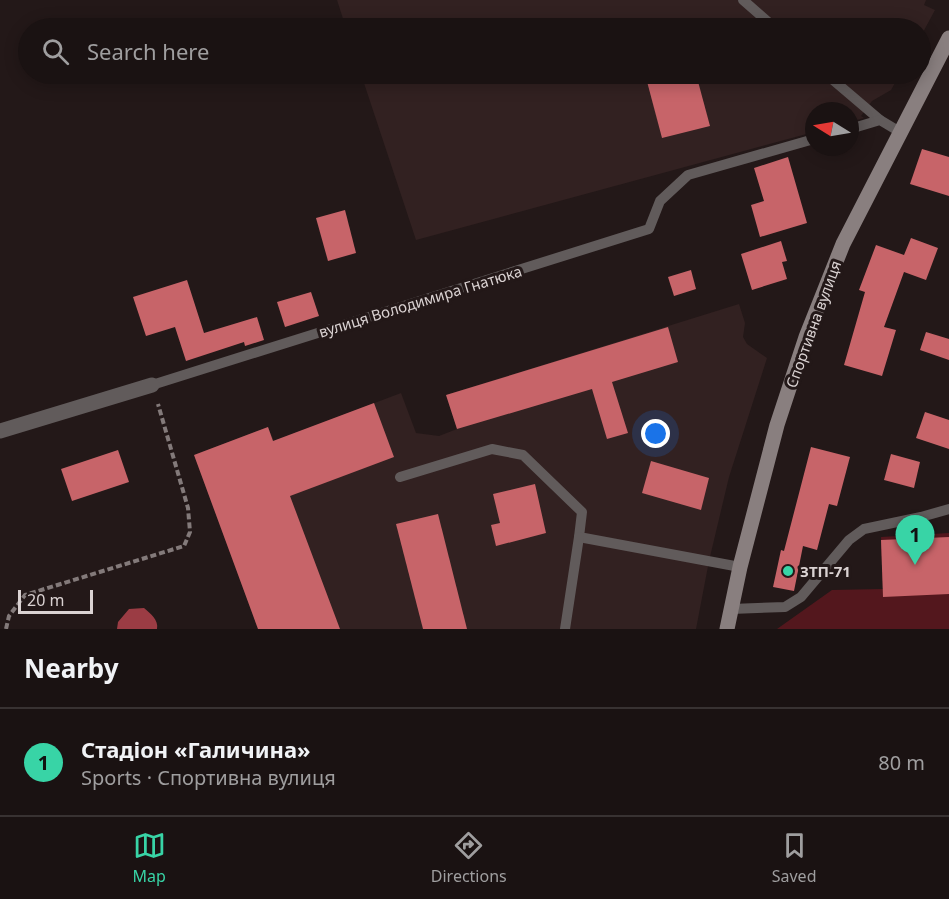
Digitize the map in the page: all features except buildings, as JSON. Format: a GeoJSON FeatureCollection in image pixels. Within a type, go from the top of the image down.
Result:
{"type":"FeatureCollection","features":[{"type":"Feature","properties":{"kind":"street","name":"Спортивна вулиця"},"geometry":{"type":"LineString","coordinates":[[931,73],[949,38]]}},
{"type":"Feature","properties":{"kind":"street","name":"Спортивна вулиця"},"geometry":{"type":"LineString","coordinates":[[727,629],[740,567],[777,425],[806,337],[843,244],[925,84]]}},
{"type":"Feature","properties":{"kind":"street","name":"вулиця Володимира Гнатюка"},"geometry":{"type":"LineString","coordinates":[[0,431],[152,385]]}},
{"type":"Feature","properties":{"kind":"lane"},"geometry":{"type":"LineString","coordinates":[[742,0],[763,18]]}},
{"type":"Feature","properties":{"kind":"lane"},"geometry":{"type":"LineString","coordinates":[[838,84],[880,120],[900,132]]}},
{"type":"Feature","properties":{"kind":"lane"},"geometry":{"type":"LineString","coordinates":[[859,126],[880,120]]}},
{"type":"Feature","properties":{"kind":"lane","name":"вулиця Володимира Гнатюка"},"geometry":{"type":"LineString","coordinates":[[152,385],[649,229],[660,201],[688,175],[805,142]]}},
{"type":"Feature","properties":{"kind":"lane"},"geometry":{"type":"LineString","coordinates":[[400,477],[492,449],[524,455],[582,512],[565,629]]}},
{"type":"Feature","properties":{"kind":"lane"},"geometry":{"type":"LineString","coordinates":[[731,609],[784,607],[801,597],[849,540],[864,529],[921,518],[949,509]]}},
{"type":"Feature","properties":{"kind":"lane"},"geometry":{"type":"LineString","coordinates":[[579,537],[740,567]]}},
{"type":"Feature","properties":{"kind":"path"},"geometry":{"type":"LineString","coordinates":[[6,629],[9,616],[26,595],[184,546],[190,532],[188,508],[152,385]]}},
{"type":"Feature","properties":{"kind":"shaded area"},"geometry":{"type":"Polygon","coordinates":[[[337,0],[926,0],[924,5],[935,10],[931,18],[343,18],[337,0]]]}},
{"type":"Feature","properties":{"kind":"shaded area"},"geometry":{"type":"Polygon","coordinates":[[[364,84],[894,84],[891,90],[872,101],[861,116],[864,118],[859,119],[859,102],[805,102],[805,134],[416,240],[364,84]]]}},
{"type":"Feature","properties":{"kind":"shaded area"},"geometry":{"type":"Polygon","coordinates":[[[739,304],[745,323],[743,337],[747,344],[767,358],[729,477],[696,629],[258,629],[194,455],[268,427],[274,441],[401,393],[416,433],[439,436],[457,429],[446,395],[739,304]]]}},
{"type":"Feature","properties":{"kind":"shaded area"},"geometry":{"type":"Polygon","coordinates":[[[949,533],[949,629],[777,629],[832,590],[883,589],[881,537],[949,533]]]}},
{"type":"Feature","properties":{"kind":"shaded area"},"geometry":{"type":"Polygon","coordinates":[[[144,608],[155,620],[157,629],[117,629],[118,622],[129,609],[144,608]]]}},
{"type":"Feature","properties":{"kind":"place","name":"Стадіон «Галичина»"},"geometry":{"type":"Point","coordinates":[915,565]}},
{"type":"Feature","properties":{"kind":"place","name":"ЗТП-71"},"geometry":{"type":"Point","coordinates":[788,571]}}]}
